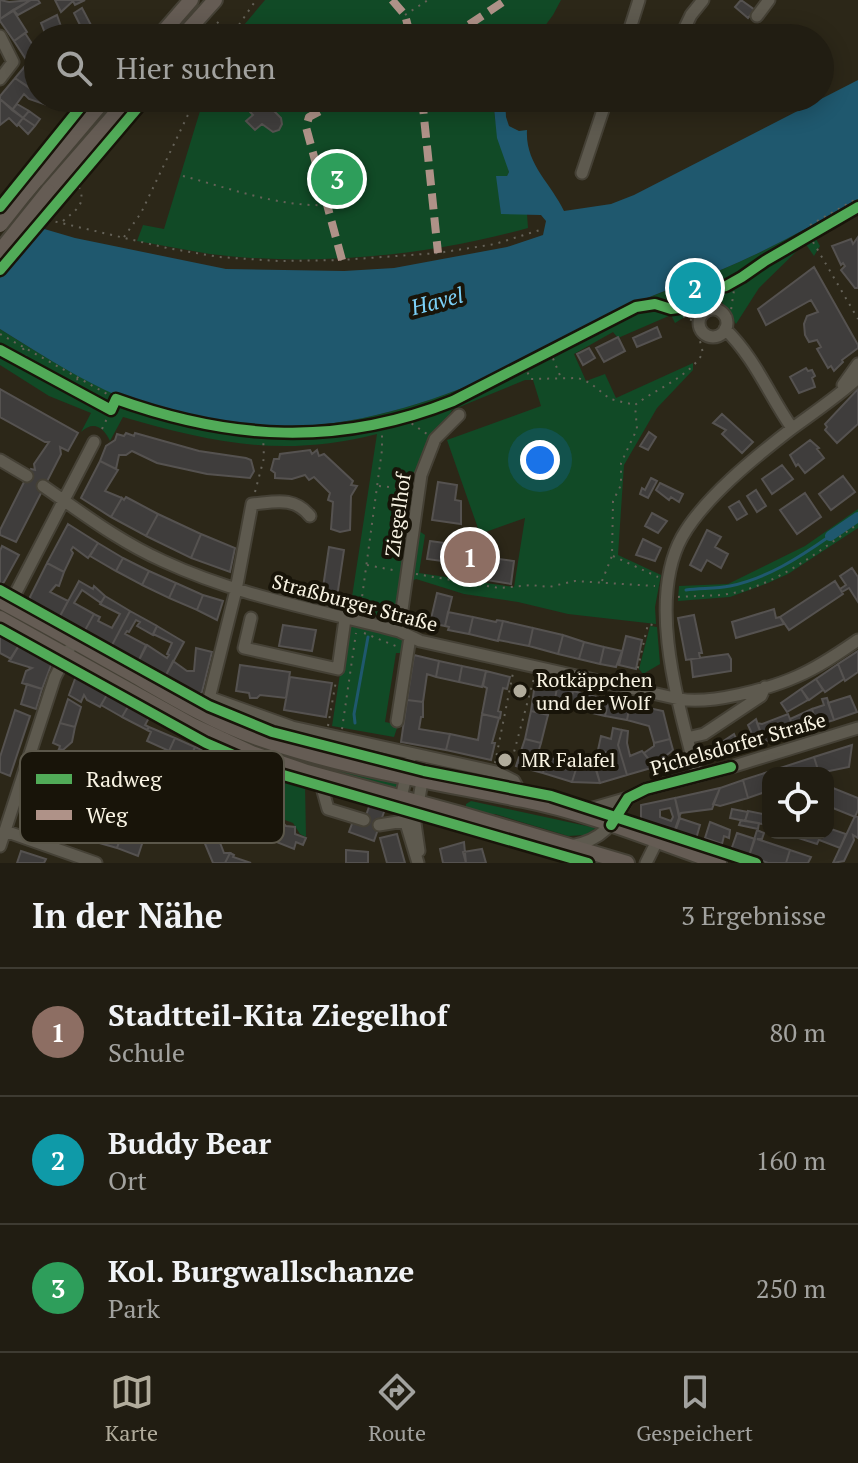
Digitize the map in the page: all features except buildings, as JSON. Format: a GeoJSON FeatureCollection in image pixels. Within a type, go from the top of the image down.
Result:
{"type":"FeatureCollection","features":[{"type":"Feature","properties":{"kind":"main road"},"geometry":{"type":"LineString","coordinates":[[170,24],[191,0]]}},
{"type":"Feature","properties":{"kind":"main road"},"geometry":{"type":"LineString","coordinates":[[197,24],[219,5]]}},
{"type":"Feature","properties":{"kind":"main road"},"geometry":{"type":"LineString","coordinates":[[0,225],[94,112]]}},
{"type":"Feature","properties":{"kind":"main road"},"geometry":{"type":"LineString","coordinates":[[0,251],[117,112]]}},
{"type":"Feature","properties":{"kind":"main road"},"geometry":{"type":"LineString","coordinates":[[3,608],[223,740],[249,751]]}},
{"type":"Feature","properties":{"kind":"main road"},"geometry":{"type":"LineString","coordinates":[[70,648],[205,715],[253,736],[304,753],[466,791],[524,800],[611,825],[719,863]]}},
{"type":"Feature","properties":{"kind":"main road"},"geometry":{"type":"LineString","coordinates":[[284,766],[627,863]]}},
{"type":"Feature","properties":{"kind":"main road"},"geometry":{"type":"LineString","coordinates":[[461,814],[461,800],[466,791]]}},
{"type":"Feature","properties":{"kind":"street"},"geometry":{"type":"LineString","coordinates":[[631,24],[639,0]]}},
{"type":"Feature","properties":{"kind":"street"},"geometry":{"type":"LineString","coordinates":[[687,24],[703,0]]}},
{"type":"Feature","properties":{"kind":"street"},"geometry":{"type":"LineString","coordinates":[[757,16],[769,0]]}},
{"type":"Feature","properties":{"kind":"street"},"geometry":{"type":"LineString","coordinates":[[0,36],[13,62],[0,79]]}},
{"type":"Feature","properties":{"kind":"street"},"geometry":{"type":"LineString","coordinates":[[582,173],[602,112]]}},
{"type":"Feature","properties":{"kind":"street"},"geometry":{"type":"LineString","coordinates":[[725,329],[719,336],[707,336],[699,322],[703,313],[716,310],[724,315],[725,329],[740,344],[792,428]]}},
{"type":"Feature","properties":{"kind":"street"},"geometry":{"type":"LineString","coordinates":[[835,395],[858,364]]}},
{"type":"Feature","properties":{"kind":"street"},"geometry":{"type":"LineString","coordinates":[[697,776],[670,656],[665,601],[671,567],[681,539],[703,508],[792,428],[808,419],[858,378]]}},
{"type":"Feature","properties":{"kind":"street","name":"Ziegelhof"},"geometry":{"type":"LineString","coordinates":[[399,631],[426,458],[435,439],[459,415]]}},
{"type":"Feature","properties":{"kind":"street"},"geometry":{"type":"LineString","coordinates":[[3,608],[94,442]]}},
{"type":"Feature","properties":{"kind":"street"},"geometry":{"type":"LineString","coordinates":[[0,460],[27,476]]}},
{"type":"Feature","properties":{"kind":"street","name":"Straßburger Straße"},"geometry":{"type":"LineString","coordinates":[[43,486],[80,514],[160,560],[236,590],[399,631],[410,637],[679,699],[691,701],[765,687]]}},
{"type":"Feature","properties":{"kind":"street"},"geometry":{"type":"LineString","coordinates":[[205,715],[236,590],[252,504],[289,501],[303,507],[310,516]]}},
{"type":"Feature","properties":{"kind":"street"},"geometry":{"type":"LineString","coordinates":[[251,618],[244,648],[338,669],[345,619]]}},
{"type":"Feature","properties":{"kind":"street"},"geometry":{"type":"LineString","coordinates":[[397,721],[410,637]]}},
{"type":"Feature","properties":{"kind":"street"},"geometry":{"type":"LineString","coordinates":[[687,738],[704,734],[761,696],[765,687],[798,676],[858,640]]}},
{"type":"Feature","properties":{"kind":"street"},"geometry":{"type":"LineString","coordinates":[[31,751],[55,677],[70,648]]}},
{"type":"Feature","properties":{"kind":"street"},"geometry":{"type":"LineString","coordinates":[[211,698],[254,715],[341,740],[507,776],[514,781],[524,800]]}},
{"type":"Feature","properties":{"kind":"street"},"geometry":{"type":"LineString","coordinates":[[253,736],[254,715]]}},
{"type":"Feature","properties":{"kind":"street","name":"Pichelsdorfer Straße"},"geometry":{"type":"LineString","coordinates":[[574,814],[628,798],[646,789],[858,728]]}},
{"type":"Feature","properties":{"kind":"street"},"geometry":{"type":"LineString","coordinates":[[411,754],[401,798],[404,821],[419,863]]}},
{"type":"Feature","properties":{"kind":"street"},"geometry":{"type":"LineString","coordinates":[[326,778],[323,791],[328,809],[364,820]]}},
{"type":"Feature","properties":{"kind":"street"},"geometry":{"type":"LineString","coordinates":[[419,863],[415,823],[422,781]]}},
{"type":"Feature","properties":{"kind":"street"},"geometry":{"type":"LineString","coordinates":[[0,846],[20,785]]}},
{"type":"Feature","properties":{"kind":"street"},"geometry":{"type":"LineString","coordinates":[[570,846],[590,843],[611,825],[628,798]]}},
{"type":"Feature","properties":{"kind":"street"},"geometry":{"type":"LineString","coordinates":[[379,825],[404,821]]}},
{"type":"Feature","properties":{"kind":"street"},"geometry":{"type":"LineString","coordinates":[[5,831],[20,836]]}},
{"type":"Feature","properties":{"kind":"street"},"geometry":{"type":"LineString","coordinates":[[646,863],[657,841]]}},
{"type":"Feature","properties":{"kind":"street"},"geometry":{"type":"LineString","coordinates":[[39,843],[96,863]]}},
{"type":"Feature","properties":{"kind":"path"},"geometry":{"type":"LineString","coordinates":[[239,24],[256,0]]}},
{"type":"Feature","properties":{"kind":"path"},"geometry":{"type":"LineString","coordinates":[[405,15],[428,0]]}},
{"type":"Feature","properties":{"kind":"path"},"geometry":{"type":"LineString","coordinates":[[209,24],[219,5]]}},
{"type":"Feature","properties":{"kind":"path"},"geometry":{"type":"LineString","coordinates":[[123,237],[141,213],[189,112]]}},
{"type":"Feature","properties":{"kind":"path"},"geometry":{"type":"LineString","coordinates":[[64,192],[84,169]]}},
{"type":"Feature","properties":{"kind":"path"},"geometry":{"type":"LineString","coordinates":[[183,176],[275,199],[326,205]]}},
{"type":"Feature","properties":{"kind":"path"},"geometry":{"type":"LineString","coordinates":[[62,223],[82,203],[78,185]]}},
{"type":"Feature","properties":{"kind":"path"},"geometry":{"type":"LineString","coordinates":[[810,225],[858,198]]}},
{"type":"Feature","properties":{"kind":"path"},"geometry":{"type":"LineString","coordinates":[[0,334],[116,399],[163,416],[262,434],[382,424],[453,401],[636,307],[655,304],[678,308],[700,291],[736,281],[858,208]]}},
{"type":"Feature","properties":{"kind":"path"},"geometry":{"type":"LineString","coordinates":[[37,220],[48,211]]}},
{"type":"Feature","properties":{"kind":"path"},"geometry":{"type":"LineString","coordinates":[[37,220],[219,257],[278,261],[438,253],[481,246],[540,230]]}},
{"type":"Feature","properties":{"kind":"path"},"geometry":{"type":"LineString","coordinates":[[809,235],[858,319]]}},
{"type":"Feature","properties":{"kind":"path"},"geometry":{"type":"LineString","coordinates":[[730,317],[736,281]]}},
{"type":"Feature","properties":{"kind":"path"},"geometry":{"type":"LineString","coordinates":[[678,308],[685,318],[699,322]]}},
{"type":"Feature","properties":{"kind":"path"},"geometry":{"type":"LineString","coordinates":[[635,405],[680,377],[699,360],[703,353],[700,341],[707,336]]}},
{"type":"Feature","properties":{"kind":"path"},"geometry":{"type":"LineString","coordinates":[[22,347],[28,366]]}},
{"type":"Feature","properties":{"kind":"path"},"geometry":{"type":"LineString","coordinates":[[0,350],[111,410]]}},
{"type":"Feature","properties":{"kind":"path"},"geometry":{"type":"LineString","coordinates":[[550,351],[561,379]]}},
{"type":"Feature","properties":{"kind":"path"},"geometry":{"type":"LineString","coordinates":[[524,364],[530,379],[528,386]]}},
{"type":"Feature","properties":{"kind":"path"},"geometry":{"type":"LineString","coordinates":[[59,384],[78,379]]}},
{"type":"Feature","properties":{"kind":"path"},"geometry":{"type":"LineString","coordinates":[[530,379],[584,380],[610,399],[635,405]]}},
{"type":"Feature","properties":{"kind":"path"},"geometry":{"type":"LineString","coordinates":[[94,442],[116,399]]}},
{"type":"Feature","properties":{"kind":"path"},"geometry":{"type":"LineString","coordinates":[[602,582],[612,556],[613,501],[621,485],[621,463],[637,429],[635,405]]}},
{"type":"Feature","properties":{"kind":"path"},"geometry":{"type":"LineString","coordinates":[[404,419],[435,439]]}},
{"type":"Feature","properties":{"kind":"path"},"geometry":{"type":"LineString","coordinates":[[359,614],[378,485],[382,424]]}},
{"type":"Feature","properties":{"kind":"path"},"geometry":{"type":"LineString","coordinates":[[252,504],[264,458],[262,434]]}},
{"type":"Feature","properties":{"kind":"path"},"geometry":{"type":"LineString","coordinates":[[378,485],[419,490]]}},
{"type":"Feature","properties":{"kind":"path"},"geometry":{"type":"LineString","coordinates":[[673,598],[724,595],[769,580],[790,570],[858,524]]}},
{"type":"Feature","properties":{"kind":"path"},"geometry":{"type":"LineString","coordinates":[[612,556],[662,579]]}},
{"type":"Feature","properties":{"kind":"path"},"geometry":{"type":"LineString","coordinates":[[367,565],[499,588],[549,587],[575,581],[661,586]]}},
{"type":"Feature","properties":{"kind":"path"},"geometry":{"type":"LineString","coordinates":[[636,676],[648,624],[658,626]]}},
{"type":"Feature","properties":{"kind":"path"},"geometry":{"type":"LineString","coordinates":[[341,731],[357,630],[401,648]]}},
{"type":"Feature","properties":{"kind":"path"},"geometry":{"type":"LineString","coordinates":[[328,727],[338,669]]}},
{"type":"Feature","properties":{"kind":"path"},"geometry":{"type":"LineString","coordinates":[[495,764],[513,673]]}},
{"type":"Feature","properties":{"kind":"path"},"geometry":{"type":"LineString","coordinates":[[507,776],[534,678]]}},
{"type":"Feature","properties":{"kind":"green space"},"geometry":{"type":"Polygon","coordinates":[[[265,0],[561,0],[546,24],[245,24],[265,0]]]}},
{"type":"Feature","properties":{"kind":"green space"},"geometry":{"type":"Polygon","coordinates":[[[200,112],[494,112],[509,172],[507,176],[497,176],[501,213],[527,214],[528,228],[450,246],[330,259],[250,258],[137,241],[143,225],[164,229],[200,112]]]}},
{"type":"Feature","properties":{"kind":"green space"},"geometry":{"type":"Polygon","coordinates":[[[858,199],[858,215],[816,239],[820,246],[814,256],[805,243],[759,288],[736,324],[718,296],[675,323],[671,315],[618,338],[613,332],[574,354],[586,381],[605,374],[616,398],[693,363],[693,370],[657,408],[624,465],[618,555],[661,575],[655,607],[656,624],[568,614],[464,594],[416,579],[412,581],[406,621],[350,610],[377,434],[310,445],[248,444],[187,434],[123,417],[110,441],[98,427],[86,428],[81,432],[91,413],[49,396],[0,365],[0,329],[103,388],[139,404],[185,418],[231,426],[278,428],[324,425],[369,417],[414,405],[503,371],[628,307],[758,253],[858,199]],[[525,380],[452,410],[429,453],[419,531],[425,535],[419,573],[514,587],[525,518],[480,534],[447,440],[541,406],[533,380],[525,380]]]}},
{"type":"Feature","properties":{"kind":"green space"},"geometry":{"type":"Polygon","coordinates":[[[858,509],[858,513],[830,531],[840,533],[858,521],[858,528],[788,574],[730,597],[678,601],[679,586],[728,584],[805,546],[858,509]]]}},
{"type":"Feature","properties":{"kind":"green space"},"geometry":{"type":"Polygon","coordinates":[[[350,623],[395,633],[405,641],[403,653],[396,653],[385,722],[395,724],[394,737],[332,726],[350,623]]]}},
{"type":"Feature","properties":{"kind":"green space"},"geometry":{"type":"Polygon","coordinates":[[[650,626],[657,627],[660,664],[643,674],[639,669],[650,626]]]}},
{"type":"Feature","properties":{"kind":"green space"},"geometry":{"type":"Polygon","coordinates":[[[287,754],[399,781],[398,787],[394,789],[285,757],[287,754]]]}},
{"type":"Feature","properties":{"kind":"green space"},"geometry":{"type":"Polygon","coordinates":[[[284,777],[305,784],[306,837],[293,823],[284,820],[284,777]]]}},
{"type":"Feature","properties":{"kind":"green space"},"geometry":{"type":"Polygon","coordinates":[[[471,801],[596,828],[585,835],[568,836],[495,814],[466,809],[466,804],[471,801]]]}},
{"type":"Feature","properties":{"kind":"water","name":"Havel"},"geometry":{"type":"Polygon","coordinates":[[[858,80],[858,199],[740,261],[639,302],[519,364],[421,403],[339,422],[297,426],[212,422],[113,394],[0,329],[0,216],[75,238],[226,269],[344,271],[394,268],[507,247],[543,235],[546,221],[541,215],[501,214],[496,176],[507,176],[509,172],[497,138],[494,112],[506,112],[509,126],[519,131],[527,130],[527,142],[534,163],[564,211],[611,204],[634,195],[796,112],[834,112],[834,92],[858,80]]]}},
{"type":"Feature","properties":{"kind":"pier"},"geometry":{"type":"Polygon","coordinates":[[[0,212],[43,223],[0,277],[0,212]]]}},
{"type":"Feature","properties":{"kind":"waterway"},"geometry":{"type":"LineString","coordinates":[[830,536],[858,517]]}},
{"type":"Feature","properties":{"kind":"waterway"},"geometry":{"type":"LineString","coordinates":[[686,590],[725,587],[757,578],[795,559],[830,536]]}},
{"type":"Feature","properties":{"kind":"waterway"},"geometry":{"type":"LineString","coordinates":[[355,723],[368,637]]}},
{"type":"Feature","properties":{"kind":"marked path"},"geometry":{"type":"LineString","coordinates":[[392,0],[405,15],[407,24]]}},
{"type":"Feature","properties":{"kind":"marked path"},"geometry":{"type":"LineString","coordinates":[[470,24],[506,0]]}},
{"type":"Feature","properties":{"kind":"marked path"},"geometry":{"type":"LineString","coordinates":[[318,112],[309,117],[306,127],[342,260]]}},
{"type":"Feature","properties":{"kind":"marked path"},"geometry":{"type":"LineString","coordinates":[[423,112],[438,253]]}},
{"type":"Feature","properties":{"kind":"cycle path"},"geometry":{"type":"LineString","coordinates":[[0,207],[77,112]]}},
{"type":"Feature","properties":{"kind":"cycle path"},"geometry":{"type":"LineString","coordinates":[[0,270],[134,112]]}},
{"type":"Feature","properties":{"kind":"cycle path"},"geometry":{"type":"LineString","coordinates":[[0,350],[111,410],[116,399],[201,423],[284,433],[368,426],[453,401],[636,307],[655,304],[678,308],[700,291],[726,286],[858,207]]}},
{"type":"Feature","properties":{"kind":"cycle path"},"geometry":{"type":"LineString","coordinates":[[0,590],[209,706],[272,732],[424,771],[551,796],[756,863]]}},
{"type":"Feature","properties":{"kind":"cycle path"},"geometry":{"type":"LineString","coordinates":[[0,629],[224,751]]}},
{"type":"Feature","properties":{"kind":"cycle path"},"geometry":{"type":"LineString","coordinates":[[611,825],[628,798],[646,789],[731,767]]}},
{"type":"Feature","properties":{"kind":"cycle path"},"geometry":{"type":"LineString","coordinates":[[284,775],[588,863]]}},
{"type":"Feature","properties":{"kind":"place","name":"Kol. Burgwallschanze"},"geometry":{"type":"Point","coordinates":[337,179]}},
{"type":"Feature","properties":{"kind":"place","name":"Buddy Bear"},"geometry":{"type":"Point","coordinates":[695,288]}},
{"type":"Feature","properties":{"kind":"place","name":"Stadtteil-Kita Ziegelhof"},"geometry":{"type":"Point","coordinates":[470,557]}},
{"type":"Feature","properties":{"kind":"place","name":"Rotkäppchen und der Wolf"},"geometry":{"type":"Point","coordinates":[520,691]}},
{"type":"Feature","properties":{"kind":"place","name":"MR Falafel"},"geometry":{"type":"Point","coordinates":[505,760]}}]}
